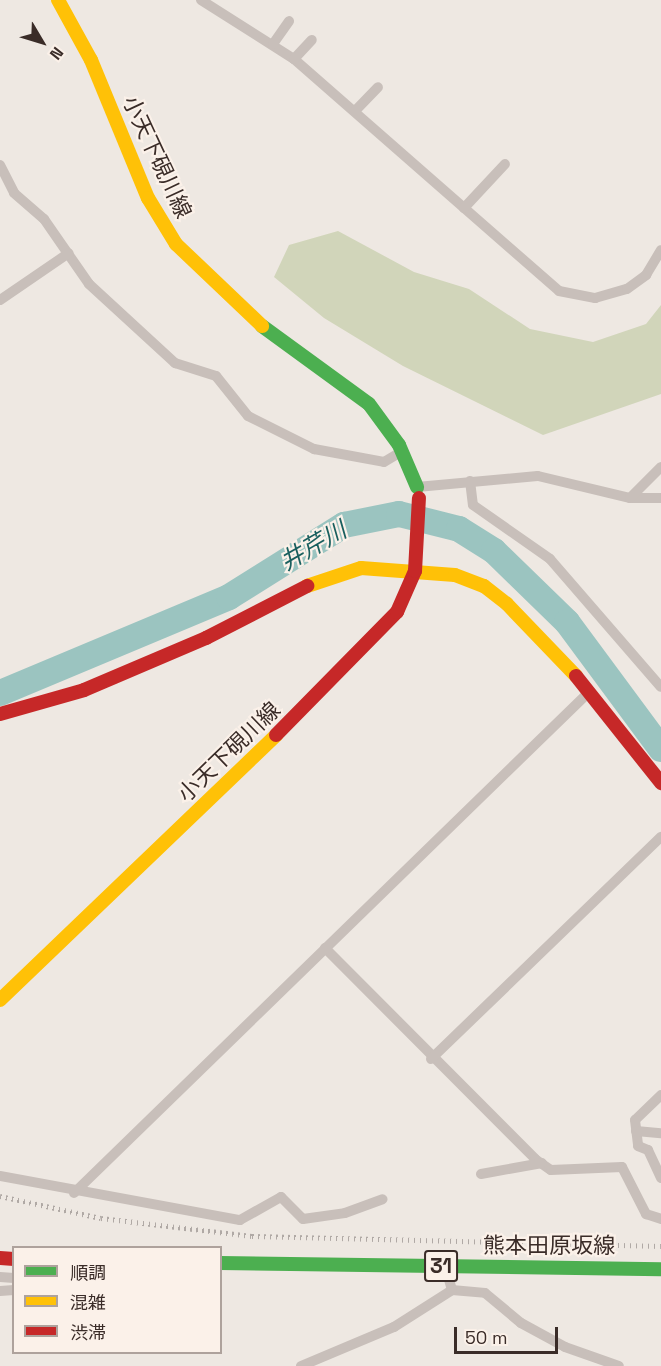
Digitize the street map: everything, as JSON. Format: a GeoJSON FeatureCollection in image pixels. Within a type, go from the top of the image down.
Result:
{"type":"FeatureCollection","features":[{"type":"Feature","properties":{"kind":"main road","name":"小天下硯川線"},"geometry":{"type":"LineString","coordinates":[[0,1000],[378,637],[397,612],[416,567],[419,498],[402,451],[369,404],[238,309],[176,244],[148,198],[91,60],[58,0]]}},
{"type":"Feature","properties":{"kind":"main road"},"geometry":{"type":"LineString","coordinates":[[0,714],[84,690],[206,638],[323,578],[361,568],[416,567],[455,575],[484,586],[553,648],[661,783]]}},
{"type":"Feature","properties":{"kind":"main road","name":"熊本田原坂線"},"geometry":{"type":"LineString","coordinates":[[222,1263],[661,1269]]}},
{"type":"Feature","properties":{"kind":"street"},"geometry":{"type":"LineString","coordinates":[[201,0],[294,59],[545,280],[576,298],[627,289],[646,274],[661,250]]}},
{"type":"Feature","properties":{"kind":"street"},"geometry":{"type":"LineString","coordinates":[[273,44],[289,21]]}},
{"type":"Feature","properties":{"kind":"street"},"geometry":{"type":"LineString","coordinates":[[294,59],[312,40]]}},
{"type":"Feature","properties":{"kind":"street"},"geometry":{"type":"LineString","coordinates":[[355,111],[378,87]]}},
{"type":"Feature","properties":{"kind":"street"},"geometry":{"type":"LineString","coordinates":[[0,165],[14,194],[44,219],[89,284],[175,363],[216,376],[248,416],[267,429],[314,449],[384,462],[402,451]]}},
{"type":"Feature","properties":{"kind":"street"},"geometry":{"type":"LineString","coordinates":[[464,208],[505,165]]}},
{"type":"Feature","properties":{"kind":"street"},"geometry":{"type":"LineString","coordinates":[[0,300],[69,253]]}},
{"type":"Feature","properties":{"kind":"street"},"geometry":{"type":"LineString","coordinates":[[630,498],[661,467]]}},
{"type":"Feature","properties":{"kind":"street"},"geometry":{"type":"LineString","coordinates":[[419,498],[470,481],[538,476],[630,498],[661,498]]}},
{"type":"Feature","properties":{"kind":"street"},"geometry":{"type":"LineString","coordinates":[[470,481],[473,504],[550,559],[661,687]]}},
{"type":"Feature","properties":{"kind":"street"},"geometry":{"type":"LineString","coordinates":[[74,1193],[590,692]]}},
{"type":"Feature","properties":{"kind":"street"},"geometry":{"type":"LineString","coordinates":[[431,1059],[661,837]]}},
{"type":"Feature","properties":{"kind":"street"},"geometry":{"type":"LineString","coordinates":[[325,948],[431,1059],[542,1163],[551,1170],[622,1167],[646,1214],[661,1219]]}},
{"type":"Feature","properties":{"kind":"street"},"geometry":{"type":"LineString","coordinates":[[659,1102],[635,1120],[638,1146],[648,1150],[661,1178]]}},
{"type":"Feature","properties":{"kind":"street"},"geometry":{"type":"LineString","coordinates":[[636,1131],[661,1133]]}},
{"type":"Feature","properties":{"kind":"street"},"geometry":{"type":"LineString","coordinates":[[481,1174],[542,1163]]}},
{"type":"Feature","properties":{"kind":"street"},"geometry":{"type":"LineString","coordinates":[[0,1176],[74,1193],[240,1220],[281,1197],[303,1219],[345,1213],[382,1199]]}},
{"type":"Feature","properties":{"kind":"street"},"geometry":{"type":"LineString","coordinates":[[445,1266],[452,1290]]}},
{"type":"Feature","properties":{"kind":"street"},"geometry":{"type":"LineString","coordinates":[[301,1366],[394,1327],[452,1290],[485,1293],[556,1342],[619,1366]]}},
{"type":"Feature","properties":{"kind":"street"},"geometry":{"type":"LineString","coordinates":[[317,1366],[326,1354]]}},
{"type":"Feature","properties":{"kind":"green space"},"geometry":{"type":"Polygon","coordinates":[[[338,231],[414,272],[469,289],[530,329],[593,342],[646,324],[661,305],[661,394],[543,435],[403,366],[324,318],[274,277],[289,245],[338,231]]]}},
{"type":"Feature","properties":{"kind":"waterway","name":"井芹川"},"geometry":{"type":"LineString","coordinates":[[0,693],[229,597],[344,525],[399,514],[459,529],[494,551],[567,622],[661,749]]}},
{"type":"Feature","properties":{"kind":"railway"},"geometry":{"type":"LineString","coordinates":[[0,1196],[101,1218],[252,1236],[661,1246]]}},
{"type":"Feature","properties":{"kind":"traffic: fast"},"geometry":{"type":"LineString","coordinates":[[262,326],[369,404],[399,445],[417,487]]}},
{"type":"Feature","properties":{"kind":"traffic: fast"},"geometry":{"type":"LineString","coordinates":[[222,1263],[661,1269]]}},
{"type":"Feature","properties":{"kind":"traffic: slow"},"geometry":{"type":"LineString","coordinates":[[58,0],[91,60],[148,198],[176,244],[262,326]]}},
{"type":"Feature","properties":{"kind":"traffic: slow"},"geometry":{"type":"LineString","coordinates":[[307,586],[361,568],[455,575],[484,586],[507,604],[576,676]]}},
{"type":"Feature","properties":{"kind":"traffic: slow"},"geometry":{"type":"LineString","coordinates":[[0,1000],[276,735]]}},
{"type":"Feature","properties":{"kind":"traffic: jam"},"geometry":{"type":"LineString","coordinates":[[276,735],[397,612],[415,571],[419,498]]}},
{"type":"Feature","properties":{"kind":"traffic: jam"},"geometry":{"type":"LineString","coordinates":[[0,714],[84,690],[206,638],[307,586]]}},
{"type":"Feature","properties":{"kind":"traffic: jam"},"geometry":{"type":"LineString","coordinates":[[576,676],[661,783]]}},
{"type":"Feature","properties":{"kind":"traffic: jam"},"geometry":{"type":"LineString","coordinates":[[0,1258],[12,1259]]}}]}
